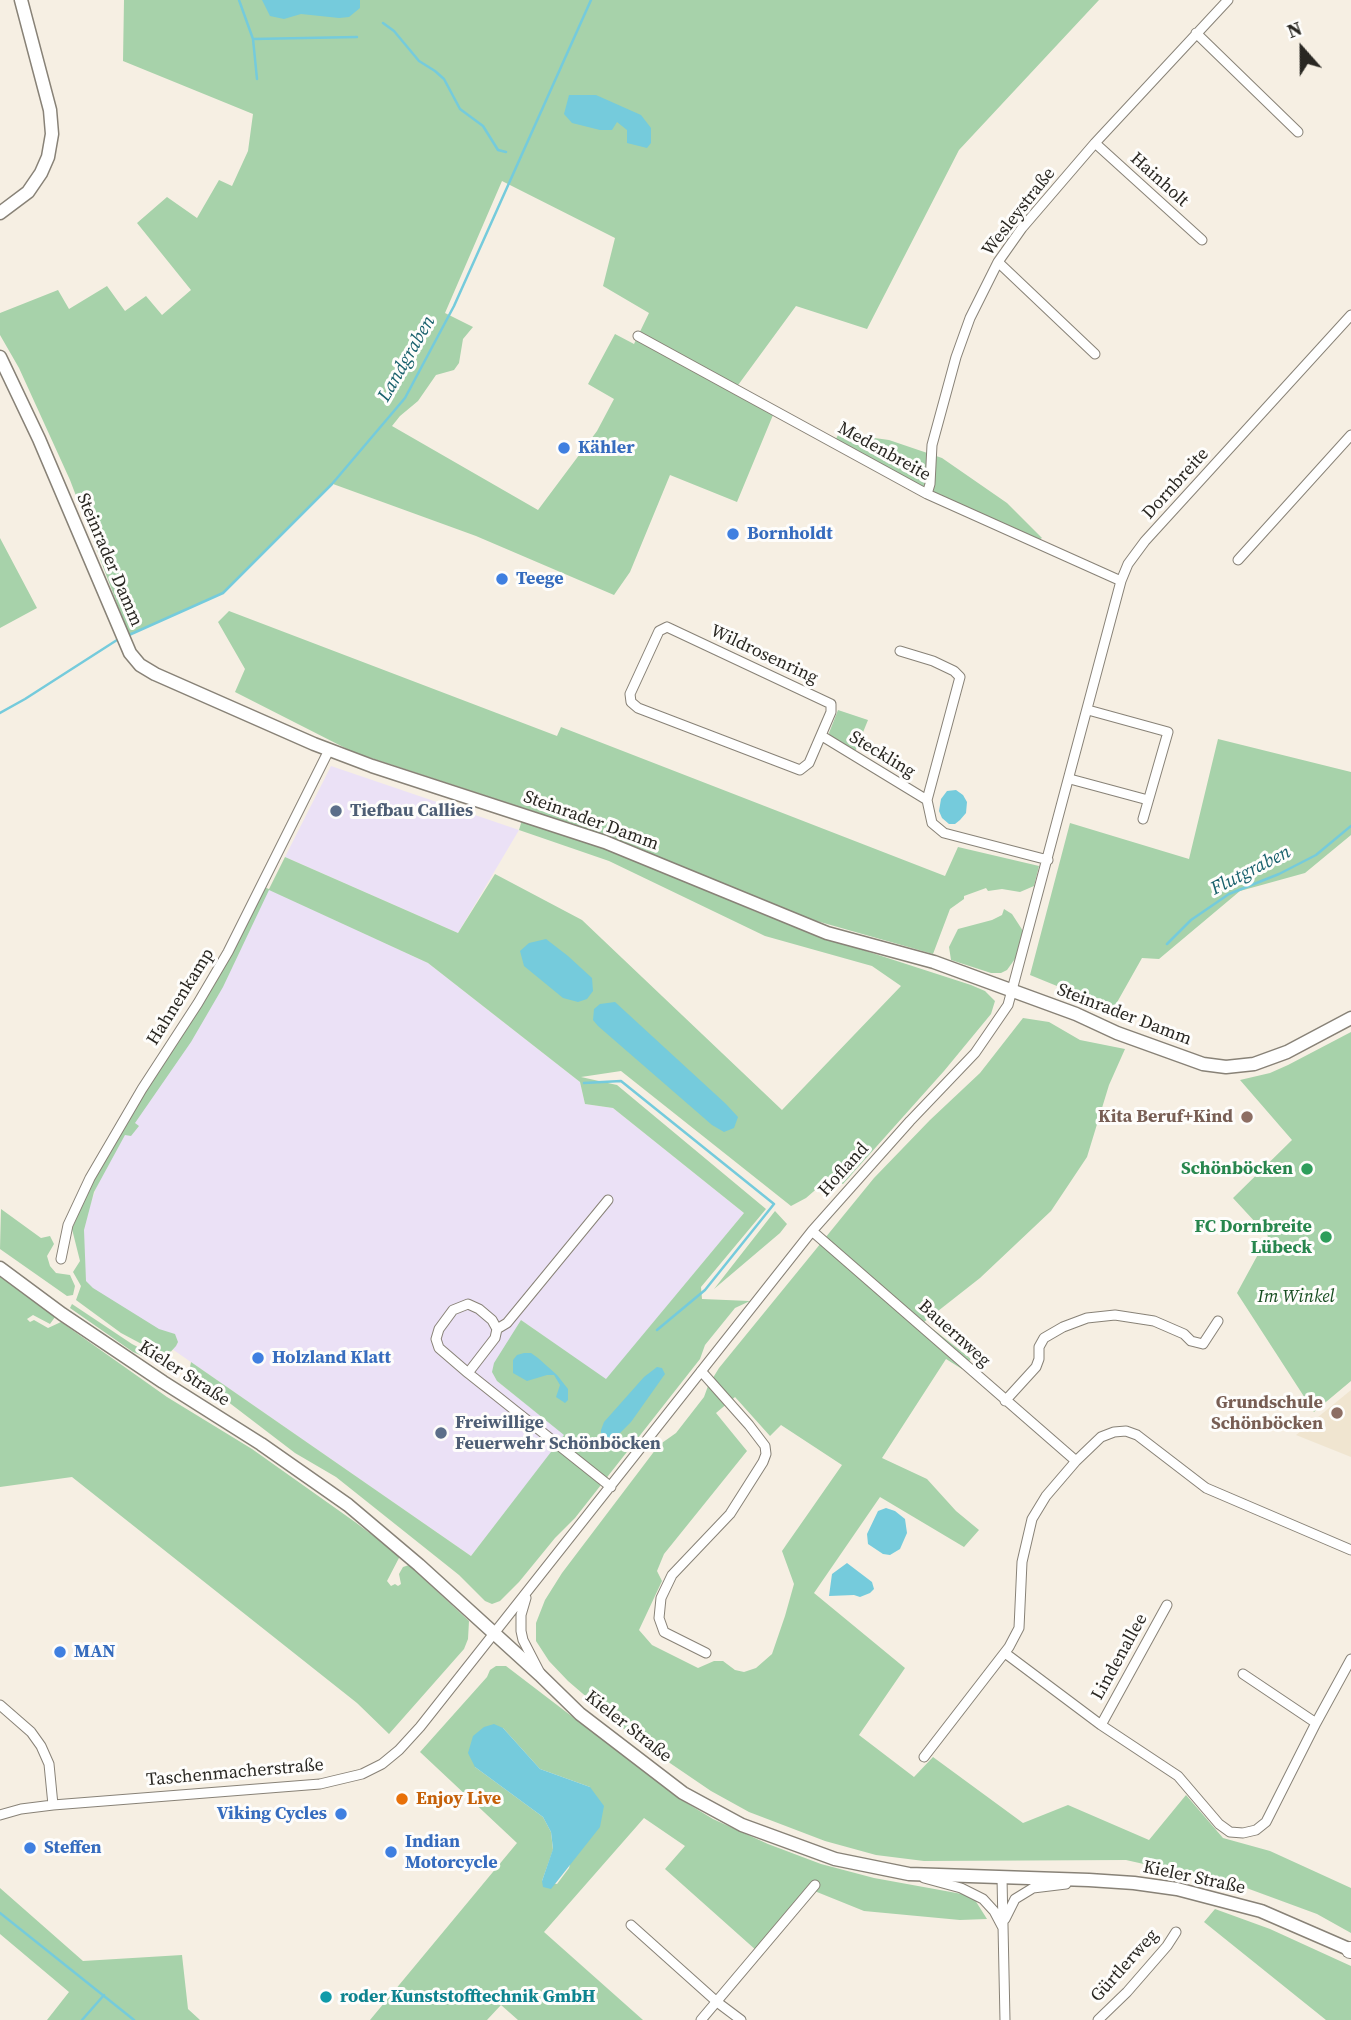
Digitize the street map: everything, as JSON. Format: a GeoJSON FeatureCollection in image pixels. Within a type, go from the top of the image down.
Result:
{"type":"FeatureCollection","features":[{"type":"Feature","properties":{"kind":"main road"},"geometry":{"type":"LineString","coordinates":[[0,213],[28,192],[41,173],[48,157],[52,134],[50,110],[21,0]]}},
{"type":"Feature","properties":{"kind":"main road","name":"Steinrader Damm"},"geometry":{"type":"LineString","coordinates":[[0,357],[39,439],[130,653],[155,674],[329,750],[605,842],[827,933],[934,962],[1076,1014],[1174,1055],[1213,1066],[1241,1067],[1266,1061],[1351,1018]]}},
{"type":"Feature","properties":{"kind":"main road","name":"Kieler Straße"},"geometry":{"type":"LineString","coordinates":[[0,1268],[62,1314],[261,1444],[348,1505],[419,1564],[580,1714],[683,1793],[742,1825],[835,1859],[909,1874],[1134,1882],[1177,1889],[1233,1903],[1293,1923],[1351,1950]]}},
{"type":"Feature","properties":{"kind":"street","name":"Wesleystraße"},"geometry":{"type":"LineString","coordinates":[[927,494],[932,445],[956,357],[970,318],[998,262],[1022,228],[1095,143],[1228,0]]}},
{"type":"Feature","properties":{"kind":"street"},"geometry":{"type":"LineString","coordinates":[[1196,33],[1298,132]]}},
{"type":"Feature","properties":{"kind":"street","name":"Hainholt"},"geometry":{"type":"LineString","coordinates":[[1095,143],[1202,240]]}},
{"type":"Feature","properties":{"kind":"street"},"geometry":{"type":"LineString","coordinates":[[998,262],[1095,354]]}},
{"type":"Feature","properties":{"kind":"street","name":"Dornbreite"},"geometry":{"type":"LineString","coordinates":[[1013,993],[1121,581],[1128,564],[1145,541],[1351,315]]}},
{"type":"Feature","properties":{"kind":"street","name":"Medenbreite"},"geometry":{"type":"LineString","coordinates":[[638,336],[927,494],[1121,581]]}},
{"type":"Feature","properties":{"kind":"street"},"geometry":{"type":"LineString","coordinates":[[1238,560],[1351,435]]}},
{"type":"Feature","properties":{"kind":"street","name":"Wildrosenring"},"geometry":{"type":"LineString","coordinates":[[667,627],[831,704],[832,710],[822,736],[809,763],[800,770],[638,708],[631,702],[630,694],[659,631],[667,627]]}},
{"type":"Feature","properties":{"kind":"street"},"geometry":{"type":"LineString","coordinates":[[900,651],[954,671],[960,677],[927,800],[932,822],[944,832],[1048,860]]}},
{"type":"Feature","properties":{"kind":"street"},"geometry":{"type":"LineString","coordinates":[[1088,710],[1168,732],[1143,819]]}},
{"type":"Feature","properties":{"kind":"street","name":"Steckling"},"geometry":{"type":"LineString","coordinates":[[822,736],[927,800]]}},
{"type":"Feature","properties":{"kind":"street","name":"Hahnenkamp"},"geometry":{"type":"LineString","coordinates":[[61,1259],[68,1225],[90,1178],[228,952],[310,782],[329,750]]}},
{"type":"Feature","properties":{"kind":"street"},"geometry":{"type":"LineString","coordinates":[[1070,779],[1148,800]]}},
{"type":"Feature","properties":{"kind":"street","name":"Hofland"},"geometry":{"type":"LineString","coordinates":[[494,1634],[812,1231],[909,1121],[975,1054],[1008,1005],[1013,993]]}},
{"type":"Feature","properties":{"kind":"street"},"geometry":{"type":"LineString","coordinates":[[497,1329],[507,1322],[608,1200]]}},
{"type":"Feature","properties":{"kind":"street","name":"Bauernweg"},"geometry":{"type":"LineString","coordinates":[[812,1231],[1076,1461]]}},
{"type":"Feature","properties":{"kind":"street"},"geometry":{"type":"LineString","coordinates":[[468,1373],[495,1338],[497,1329],[492,1320],[468,1304],[453,1310],[439,1329],[436,1339],[439,1348],[468,1373],[611,1487]]}},
{"type":"Feature","properties":{"kind":"street"},"geometry":{"type":"LineString","coordinates":[[1005,1401],[1036,1367],[1039,1347],[1044,1338],[1063,1327],[1087,1318],[1115,1315],[1154,1321],[1184,1334],[1191,1341],[1203,1344],[1218,1321]]}},
{"type":"Feature","properties":{"kind":"street"},"geometry":{"type":"LineString","coordinates":[[701,1371],[749,1425],[765,1446],[766,1454],[730,1514],[672,1575],[661,1598],[659,1618],[664,1632],[706,1653]]}},
{"type":"Feature","properties":{"kind":"street"},"geometry":{"type":"LineString","coordinates":[[924,1757],[1004,1653],[1019,1628],[1022,1562],[1032,1519],[1046,1496],[1101,1437],[1126,1431],[1147,1442],[1206,1488],[1351,1550]]}},
{"type":"Feature","properties":{"kind":"street"},"geometry":{"type":"LineString","coordinates":[[527,1593],[521,1615],[521,1631],[540,1675]]}},
{"type":"Feature","properties":{"kind":"street","name":"Lindenallee"},"geometry":{"type":"LineString","coordinates":[[1101,1725],[1167,1605]]}},
{"type":"Feature","properties":{"kind":"street","name":"Taschenmacherstraße"},"geometry":{"type":"LineString","coordinates":[[0,1815],[54,1805],[320,1784],[362,1774],[382,1764],[399,1750],[432,1714],[494,1634]]}},
{"type":"Feature","properties":{"kind":"street","name":"Lindenallee"},"geometry":{"type":"LineString","coordinates":[[1004,1653],[1101,1725],[1178,1776],[1219,1824],[1230,1832],[1256,1830],[1266,1822],[1316,1723]]}},
{"type":"Feature","properties":{"kind":"street"},"geometry":{"type":"LineString","coordinates":[[1243,1674],[1316,1723],[1351,1659]]}},
{"type":"Feature","properties":{"kind":"street"},"geometry":{"type":"LineString","coordinates":[[0,1705],[31,1732],[41,1746],[48,1764],[54,1805]]}},
{"type":"Feature","properties":{"kind":"street"},"geometry":{"type":"LineString","coordinates":[[909,1874],[961,1888],[983,1899],[1004,1925]]}},
{"type":"Feature","properties":{"kind":"street"},"geometry":{"type":"LineString","coordinates":[[1002,1878],[1005,2020]]}},
{"type":"Feature","properties":{"kind":"street"},"geometry":{"type":"LineString","coordinates":[[1004,1925],[1015,1899],[1033,1888],[1089,1880]]}},
{"type":"Feature","properties":{"kind":"street"},"geometry":{"type":"LineString","coordinates":[[701,2020],[814,1885]]}},
{"type":"Feature","properties":{"kind":"street"},"geometry":{"type":"LineString","coordinates":[[631,1925],[741,2020]]}},
{"type":"Feature","properties":{"kind":"street","name":"Gürtlerweg"},"geometry":{"type":"LineString","coordinates":[[1098,2020],[1127,1992],[1176,1932]]}},
{"type":"Feature","properties":{"kind":"shaded area"},"geometry":{"type":"Polygon","coordinates":[[[331,766],[519,830],[458,933],[285,857],[331,766]]]}},
{"type":"Feature","properties":{"kind":"shaded area"},"geometry":{"type":"Polygon","coordinates":[[[268,889],[428,963],[580,1082],[585,1104],[613,1108],[744,1213],[606,1380],[521,1320],[497,1381],[565,1435],[471,1556],[84,1288],[80,1234],[101,1174],[268,889]]]}},
{"type":"Feature","properties":{"kind":"shaded area","name":"Grundschule Schönböcken"},"geometry":{"type":"Polygon","coordinates":[[[1351,1390],[1351,1457],[1296,1435],[1351,1390]]]}},
{"type":"Feature","properties":{"kind":"green space"},"geometry":{"type":"Polygon","coordinates":[[[124,0],[1099,0],[959,150],[867,329],[796,306],[733,392],[773,415],[737,502],[670,475],[630,572],[614,595],[476,536],[333,484],[223,593],[129,635],[70,480],[19,368],[0,335],[0,313],[58,290],[69,309],[107,286],[125,311],[146,296],[162,315],[191,290],[137,223],[167,197],[197,218],[219,180],[232,186],[248,151],[253,114],[123,61],[124,0]],[[502,181],[445,313],[473,327],[463,339],[459,363],[454,370],[436,375],[418,401],[392,426],[538,510],[597,431],[614,399],[588,384],[615,334],[634,344],[649,313],[603,286],[615,238],[502,181]]]}},
{"type":"Feature","properties":{"kind":"green space"},"geometry":{"type":"Polygon","coordinates":[[[838,435],[889,440],[942,458],[1007,503],[1042,538],[1037,541],[939,496],[836,439],[838,435]]]}},
{"type":"Feature","properties":{"kind":"green space"},"geometry":{"type":"Polygon","coordinates":[[[0,538],[37,608],[0,628],[0,538]]]}},
{"type":"Feature","properties":{"kind":"green space"},"geometry":{"type":"Polygon","coordinates":[[[229,611],[557,736],[561,727],[945,876],[958,847],[1039,866],[1034,886],[1020,892],[1002,889],[988,891],[986,888],[964,896],[964,899],[950,909],[933,954],[813,920],[536,812],[353,752],[235,692],[245,669],[218,622],[229,611]]]}},
{"type":"Feature","properties":{"kind":"green space"},"geometry":{"type":"Polygon","coordinates":[[[838,710],[868,720],[855,752],[830,738],[829,733],[838,710]]]}},
{"type":"Feature","properties":{"kind":"green space"},"geometry":{"type":"Polygon","coordinates":[[[1218,739],[1351,772],[1351,835],[1305,873],[1240,891],[1159,959],[1142,958],[1111,1013],[1079,995],[1030,975],[1070,823],[1189,859],[1218,739]]]}},
{"type":"Feature","properties":{"kind":"green space"},"geometry":{"type":"Polygon","coordinates":[[[522,820],[575,835],[680,877],[754,911],[832,940],[971,985],[985,991],[995,1001],[991,1014],[944,1071],[843,1184],[828,1179],[806,1198],[791,1206],[621,1071],[581,1077],[617,1085],[766,1209],[701,1287],[702,1299],[750,1301],[735,1308],[705,1345],[700,1359],[575,1518],[519,1582],[500,1601],[492,1604],[336,1477],[295,1453],[189,1372],[191,1362],[471,1556],[564,1435],[497,1381],[492,1372],[494,1363],[521,1320],[606,1379],[744,1213],[613,1108],[585,1104],[580,1082],[428,963],[269,890],[223,987],[191,1042],[135,1123],[139,1126],[131,1136],[125,1135],[94,1192],[84,1230],[86,1281],[159,1329],[175,1334],[178,1342],[166,1357],[121,1333],[76,1300],[81,1286],[73,1272],[80,1261],[72,1229],[95,1173],[264,887],[269,889],[285,857],[458,933],[495,874],[582,920],[782,1110],[901,986],[872,966],[765,936],[609,861],[519,830],[522,820]]]}},
{"type":"Feature","properties":{"kind":"green space"},"geometry":{"type":"Polygon","coordinates":[[[1004,909],[1012,914],[1023,931],[1017,956],[1007,970],[991,973],[951,960],[949,947],[958,929],[992,920],[1002,915],[1004,909]]]}},
{"type":"Feature","properties":{"kind":"green space"},"geometry":{"type":"Polygon","coordinates":[[[1023,1018],[1049,1022],[1080,1040],[1125,1049],[1109,1085],[1087,1157],[1051,1211],[980,1278],[924,1322],[971,1359],[962,1369],[946,1359],[882,1458],[927,1479],[956,1511],[979,1530],[964,1547],[880,1497],[814,1593],[905,1668],[859,1735],[914,1777],[933,1757],[1023,1823],[1068,1805],[1149,1840],[1186,1795],[1223,1838],[1270,1851],[1351,1888],[1351,1933],[1317,1914],[1241,1886],[1126,1860],[924,1861],[876,1855],[825,1841],[749,1812],[711,1791],[639,1742],[568,1681],[549,1661],[536,1641],[536,1623],[545,1600],[562,1573],[659,1445],[676,1433],[704,1397],[719,1368],[874,1178],[980,1073],[1023,1018]],[[735,1397],[716,1413],[747,1451],[664,1554],[657,1571],[662,1581],[639,1630],[652,1645],[698,1668],[714,1661],[723,1661],[735,1670],[744,1672],[756,1668],[772,1654],[794,1584],[782,1551],[842,1465],[781,1425],[770,1436],[735,1397]]]}},
{"type":"Feature","properties":{"kind":"green space","name":"Schönböcken"},"geometry":{"type":"Polygon","coordinates":[[[1351,1032],[1351,1381],[1314,1412],[1237,1293],[1268,1236],[1233,1198],[1292,1140],[1240,1080],[1270,1073],[1351,1032]]]}},
{"type":"Feature","properties":{"kind":"green space"},"geometry":{"type":"Polygon","coordinates":[[[1,1209],[41,1238],[50,1236],[54,1244],[47,1256],[50,1266],[56,1273],[70,1275],[75,1286],[73,1295],[67,1296],[0,1249],[1,1209]]]}},
{"type":"Feature","properties":{"kind":"green space"},"geometry":{"type":"Polygon","coordinates":[[[775,1211],[787,1224],[780,1233],[714,1289],[775,1211]]]}},
{"type":"Feature","properties":{"kind":"green space"},"geometry":{"type":"Polygon","coordinates":[[[0,1274],[55,1317],[50,1324],[33,1315],[27,1319],[30,1322],[34,1320],[48,1328],[61,1322],[167,1397],[252,1449],[400,1556],[387,1581],[391,1586],[401,1584],[399,1574],[403,1567],[409,1565],[469,1621],[468,1639],[464,1649],[389,1734],[357,1703],[72,1477],[0,1487],[0,1274]]]}},
{"type":"Feature","properties":{"kind":"green space"},"geometry":{"type":"Polygon","coordinates":[[[72,1304],[132,1344],[161,1359],[147,1358],[133,1352],[70,1308],[72,1304]]]}},
{"type":"Feature","properties":{"kind":"green space"},"geometry":{"type":"Polygon","coordinates":[[[496,1666],[506,1666],[680,1799],[713,1819],[821,1864],[874,1878],[962,1894],[975,1900],[987,1919],[960,1920],[864,1911],[807,1888],[757,1951],[665,1869],[685,1846],[644,1818],[544,1932],[643,2020],[518,2020],[501,2005],[487,2020],[370,2020],[517,1843],[420,1752],[487,1677],[490,1670],[496,1666]],[[503,1728],[475,1767],[543,1817],[551,1832],[553,1850],[542,1881],[557,1884],[569,1868],[590,1787],[540,1769],[503,1728]]]}},
{"type":"Feature","properties":{"kind":"green space"},"geometry":{"type":"Polygon","coordinates":[[[0,1888],[83,1961],[182,1955],[188,2009],[200,2020],[47,2020],[69,1992],[0,1934],[0,1888]]]}},
{"type":"Feature","properties":{"kind":"green space"},"geometry":{"type":"Polygon","coordinates":[[[1215,1909],[1270,1929],[1351,1966],[1351,2020],[1326,2020],[1204,1922],[1215,1909]]]}},
{"type":"Feature","properties":{"kind":"water"},"geometry":{"type":"Polygon","coordinates":[[[262,0],[360,0],[360,8],[349,17],[301,14],[284,19],[270,16],[262,0]]]}},
{"type":"Feature","properties":{"kind":"water"},"geometry":{"type":"Polygon","coordinates":[[[569,95],[596,95],[641,115],[651,128],[651,143],[647,148],[627,143],[627,130],[617,122],[612,130],[572,123],[564,114],[569,95]]]}},
{"type":"Feature","properties":{"kind":"water"},"geometry":{"type":"Polygon","coordinates":[[[956,790],[967,802],[966,813],[955,824],[949,824],[939,811],[941,799],[947,791],[956,790]]]}},
{"type":"Feature","properties":{"kind":"water"},"geometry":{"type":"Polygon","coordinates":[[[546,939],[592,978],[593,991],[587,999],[578,1002],[563,998],[524,966],[520,951],[529,943],[546,939]]]}},
{"type":"Feature","properties":{"kind":"water"},"geometry":{"type":"Polygon","coordinates":[[[615,1002],[726,1104],[738,1117],[734,1128],[724,1132],[712,1125],[598,1026],[593,1020],[594,1009],[600,1004],[615,1002]]]}},
{"type":"Feature","properties":{"kind":"water"},"geometry":{"type":"Polygon","coordinates":[[[524,1353],[531,1353],[557,1375],[568,1389],[568,1400],[565,1403],[556,1397],[560,1385],[554,1375],[527,1381],[513,1373],[513,1360],[524,1353]]]}},
{"type":"Feature","properties":{"kind":"water"},"geometry":{"type":"Polygon","coordinates":[[[657,1367],[662,1368],[665,1374],[631,1422],[617,1436],[607,1440],[601,1436],[604,1422],[644,1377],[657,1367]]]}},
{"type":"Feature","properties":{"kind":"water"},"geometry":{"type":"Polygon","coordinates":[[[886,1508],[905,1519],[907,1533],[900,1549],[890,1555],[883,1554],[868,1544],[867,1534],[878,1511],[886,1508]]]}},
{"type":"Feature","properties":{"kind":"water"},"geometry":{"type":"Polygon","coordinates":[[[847,1563],[872,1582],[874,1589],[870,1593],[860,1597],[829,1596],[832,1574],[847,1563]]]}},
{"type":"Feature","properties":{"kind":"water"},"geometry":{"type":"Polygon","coordinates":[[[494,1724],[503,1728],[540,1769],[590,1787],[604,1806],[600,1827],[551,1889],[543,1887],[542,1881],[553,1849],[551,1832],[543,1817],[475,1767],[468,1753],[473,1736],[484,1727],[494,1724]]]}},
{"type":"Feature","properties":{"kind":"waterway"},"geometry":{"type":"LineString","coordinates":[[239,0],[253,39],[257,79]]}},
{"type":"Feature","properties":{"kind":"waterway","name":"Landgraben"},"geometry":{"type":"LineString","coordinates":[[129,635],[223,593],[332,484],[405,398],[454,306],[591,0]]}},
{"type":"Feature","properties":{"kind":"waterway"},"geometry":{"type":"LineString","coordinates":[[383,23],[394,31],[419,61],[444,79],[460,109],[483,126],[498,150],[506,152]]}},
{"type":"Feature","properties":{"kind":"waterway"},"geometry":{"type":"LineString","coordinates":[[253,39],[357,37]]}},
{"type":"Feature","properties":{"kind":"waterway","name":"Landgraben"},"geometry":{"type":"LineString","coordinates":[[0,713],[117,640]]}},
{"type":"Feature","properties":{"kind":"waterway","name":"Flutgraben"},"geometry":{"type":"LineString","coordinates":[[1167,944],[1191,920],[1229,894],[1279,874],[1316,855],[1351,826]]}},
{"type":"Feature","properties":{"kind":"waterway"},"geometry":{"type":"LineString","coordinates":[[584,1083],[621,1081],[774,1204],[705,1290],[657,1330]]}},
{"type":"Feature","properties":{"kind":"waterway"},"geometry":{"type":"LineString","coordinates":[[0,1913],[134,2020]]}},
{"type":"Feature","properties":{"kind":"waterway"},"geometry":{"type":"LineString","coordinates":[[82,2020],[104,1995]]}},
{"type":"Feature","properties":{"kind":"place","name":"Kähler"},"geometry":{"type":"Point","coordinates":[564,448]}},
{"type":"Feature","properties":{"kind":"place","name":"Bornholdt"},"geometry":{"type":"Point","coordinates":[733,534]}},
{"type":"Feature","properties":{"kind":"place","name":"Teege"},"geometry":{"type":"Point","coordinates":[502,579]}},
{"type":"Feature","properties":{"kind":"place","name":"Tiefbau Callies"},"geometry":{"type":"Point","coordinates":[336,811]}},
{"type":"Feature","properties":{"kind":"place","name":"Kita Beruf+Kind"},"geometry":{"type":"Point","coordinates":[1247,1117]}},
{"type":"Feature","properties":{"kind":"place","name":"Schönböcken"},"geometry":{"type":"Point","coordinates":[1307,1169]}},
{"type":"Feature","properties":{"kind":"place","name":"FC Dornbreite Lübeck"},"geometry":{"type":"Point","coordinates":[1326,1237]}},
{"type":"Feature","properties":{"kind":"place","name":"Holzland Klatt"},"geometry":{"type":"Point","coordinates":[258,1358]}},
{"type":"Feature","properties":{"kind":"place","name":"Grundschule Schönböcken"},"geometry":{"type":"Point","coordinates":[1337,1413]}},
{"type":"Feature","properties":{"kind":"place","name":"Freiwillige Feuerwehr Schönböcken"},"geometry":{"type":"Point","coordinates":[441,1433]}},
{"type":"Feature","properties":{"kind":"place","name":"MAN"},"geometry":{"type":"Point","coordinates":[60,1652]}},
{"type":"Feature","properties":{"kind":"place","name":"Enjoy Live"},"geometry":{"type":"Point","coordinates":[402,1799]}},
{"type":"Feature","properties":{"kind":"place","name":"Viking Cycles"},"geometry":{"type":"Point","coordinates":[341,1814]}},
{"type":"Feature","properties":{"kind":"place","name":"Steffen"},"geometry":{"type":"Point","coordinates":[30,1848]}},
{"type":"Feature","properties":{"kind":"place","name":"Indian Motorcycle"},"geometry":{"type":"Point","coordinates":[391,1852]}},
{"type":"Feature","properties":{"kind":"place","name":"roder Kunststofftechnik GmbH"},"geometry":{"type":"Point","coordinates":[326,1997]}},
{"type":"Feature","properties":{"kind":"park label","name":"Im Winkel"},"geometry":{"type":"Point","coordinates":[1296,1297]}}]}
